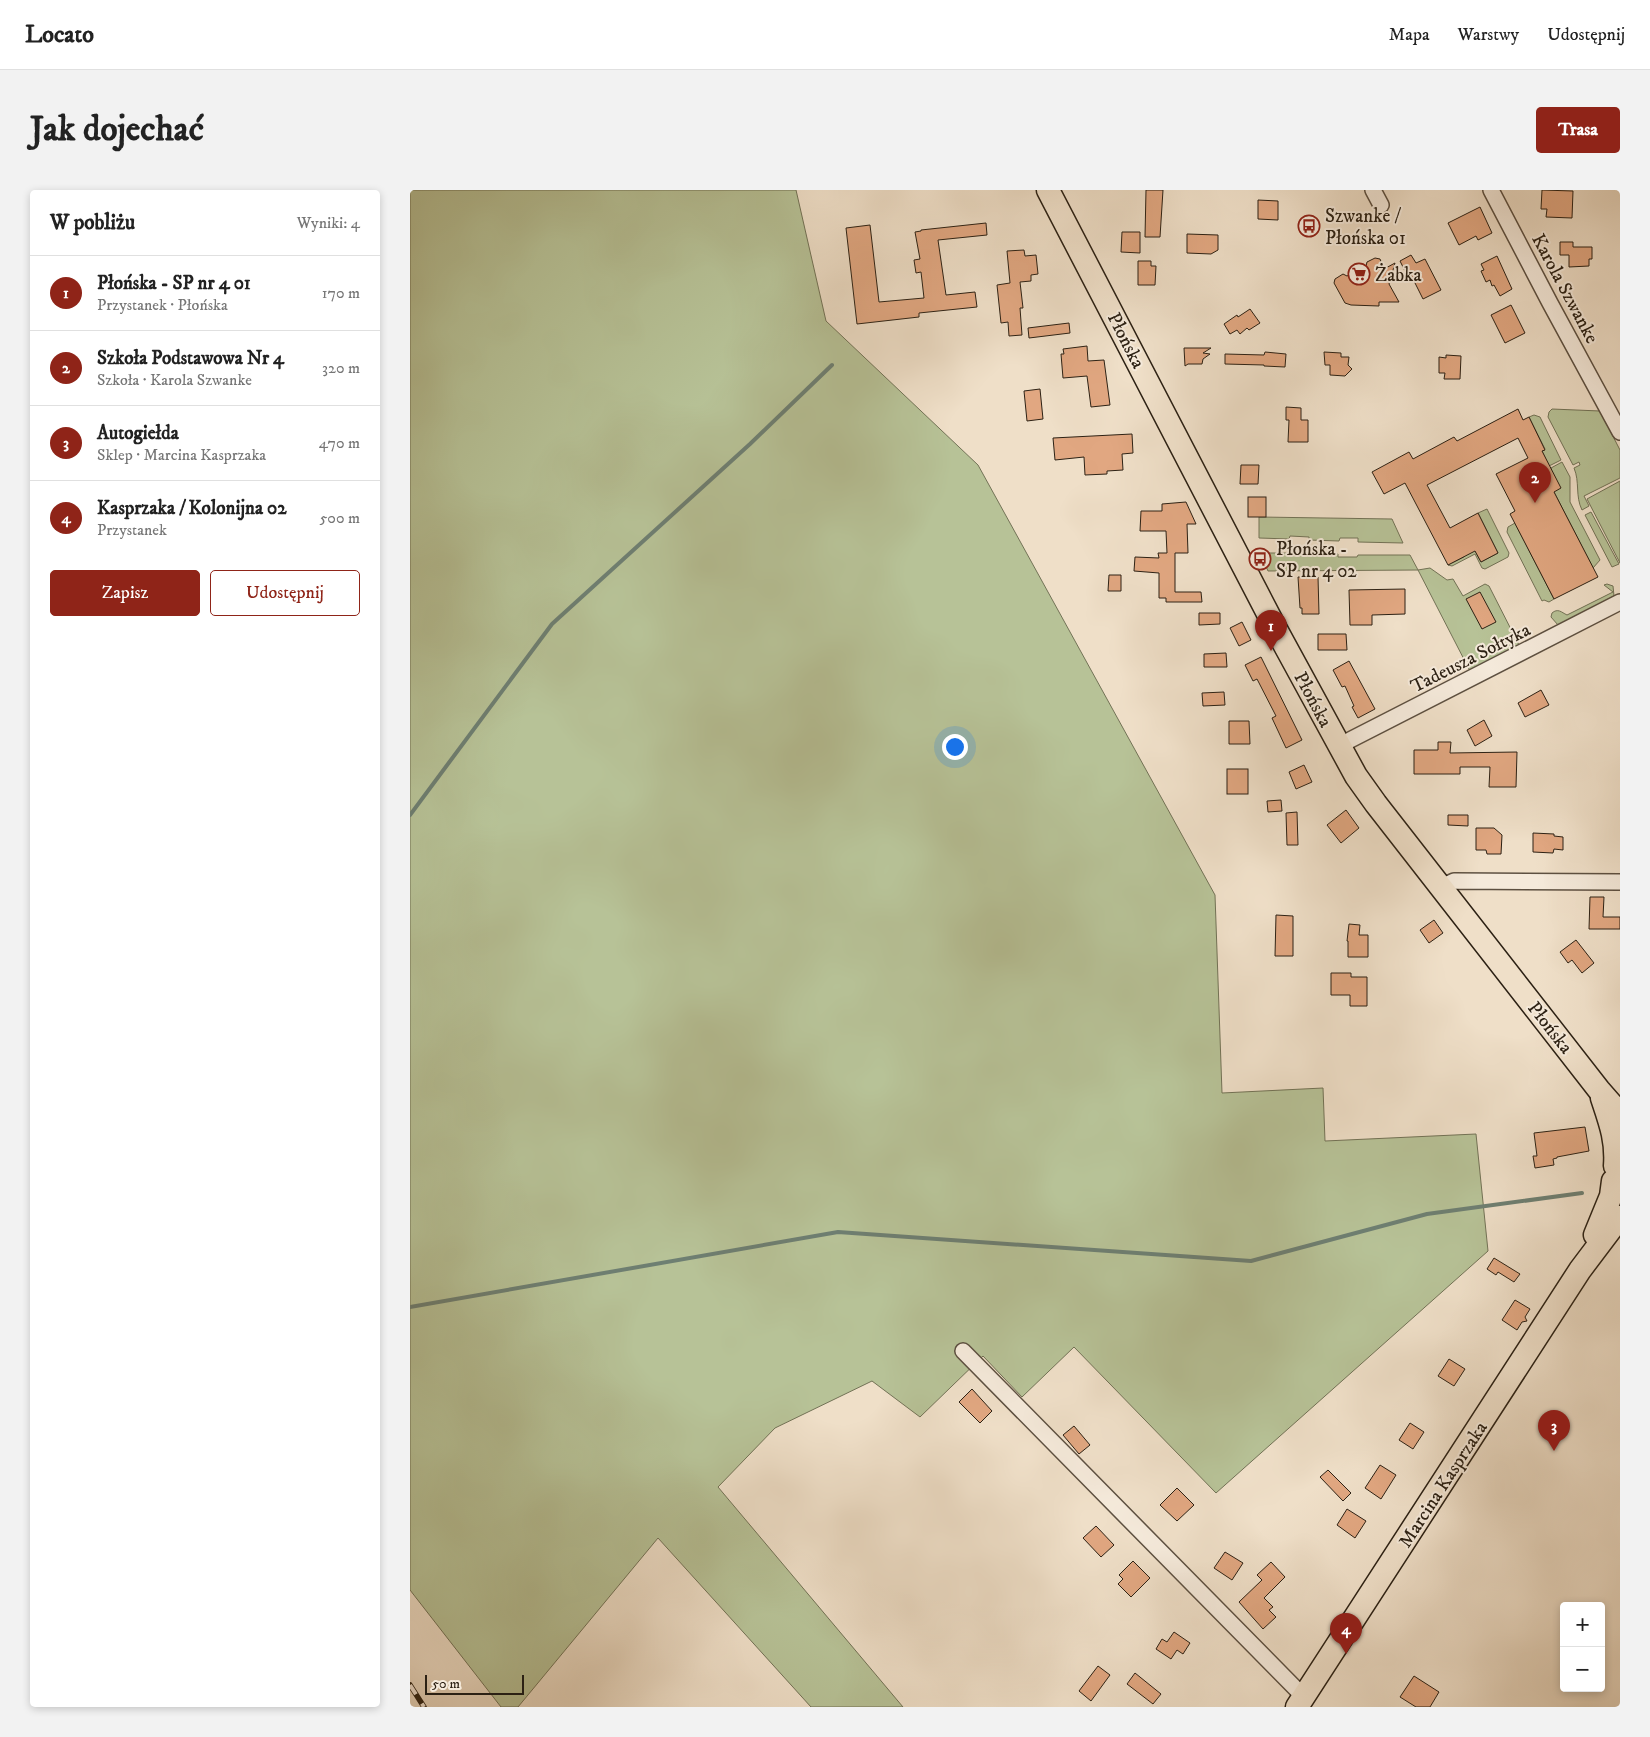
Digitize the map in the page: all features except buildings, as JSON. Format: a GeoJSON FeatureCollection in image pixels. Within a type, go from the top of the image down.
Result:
{"type":"FeatureCollection","features":[{"type":"Feature","properties":{"kind":"main road","name":"Płońska"},"geometry":{"type":"LineString","coordinates":[[1048,190],[1356,776],[1599,1090],[1620,1114]]}},
{"type":"Feature","properties":{"kind":"main road","name":"Płońska"},"geometry":{"type":"LineString","coordinates":[[1599,1090],[1614,1136],[1617,1175]]}},
{"type":"Feature","properties":{"kind":"main road","name":"Marcina Kasprzaka"},"geometry":{"type":"LineString","coordinates":[[1580,1270],[1605,1212],[1617,1175]]}},
{"type":"Feature","properties":{"kind":"main road","name":"Marcina Kasprzaka"},"geometry":{"type":"LineString","coordinates":[[1298,1703],[1427,1509],[1580,1270],[1620,1217]]}},
{"type":"Feature","properties":{"kind":"street"},"geometry":{"type":"LineString","coordinates":[[1373,190],[1381,205]]}},
{"type":"Feature","properties":{"kind":"street","name":"Karola Szwanke"},"geometry":{"type":"LineString","coordinates":[[1491,190],[1620,432]]}},
{"type":"Feature","properties":{"kind":"street","name":"Tadeusza Sołtyka"},"geometry":{"type":"LineString","coordinates":[[1340,748],[1350,740],[1620,602]]}},
{"type":"Feature","properties":{"kind":"street"},"geometry":{"type":"LineString","coordinates":[[1441,887],[1454,881],[1620,882]]}},
{"type":"Feature","properties":{"kind":"street"},"geometry":{"type":"LineString","coordinates":[[963,1351],[1298,1703]]}},
{"type":"Feature","properties":{"kind":"green space"},"geometry":{"type":"Polygon","coordinates":[[[410,190],[796,190],[826,321],[978,465],[1215,895],[1222,1093],[1323,1088],[1325,1141],[1476,1134],[1488,1251],[1216,1493],[1074,1347],[1022,1397],[983,1356],[920,1417],[872,1381],[775,1428],[718,1487],[903,1707],[811,1707],[658,1538],[518,1707],[501,1707],[410,1590],[410,190]]]}},
{"type":"Feature","properties":{"kind":"green space"},"geometry":{"type":"Polygon","coordinates":[[[1552,409],[1600,411],[1620,450],[1620,478],[1584,496],[1589,506],[1582,510],[1574,468],[1580,465],[1579,462],[1573,465],[1548,417],[1552,409]]]}},
{"type":"Feature","properties":{"kind":"green space"},"geometry":{"type":"Polygon","coordinates":[[[1534,415],[1540,417],[1561,460],[1549,466],[1542,451],[1545,449],[1529,417],[1534,415]]]}},
{"type":"Feature","properties":{"kind":"green space"},"geometry":{"type":"Polygon","coordinates":[[[1562,462],[1570,477],[1570,502],[1600,560],[1593,568],[1554,492],[1551,468],[1562,462]]]}},
{"type":"Feature","properties":{"kind":"green space"},"geometry":{"type":"Polygon","coordinates":[[[1620,481],[1620,563],[1587,499],[1620,481]]]}},
{"type":"Feature","properties":{"kind":"green space"},"geometry":{"type":"Polygon","coordinates":[[[1487,509],[1509,553],[1508,557],[1485,569],[1482,568],[1475,554],[1452,566],[1448,565],[1464,557],[1457,543],[1468,538],[1481,562],[1498,553],[1478,513],[1487,509]]]}},
{"type":"Feature","properties":{"kind":"green space"},"geometry":{"type":"Polygon","coordinates":[[[1591,512],[1619,564],[1612,567],[1585,515],[1591,512]]]}},
{"type":"Feature","properties":{"kind":"green space"},"geometry":{"type":"Polygon","coordinates":[[[1259,517],[1392,519],[1403,543],[1358,542],[1358,538],[1340,538],[1339,541],[1309,540],[1309,537],[1290,536],[1289,539],[1259,538],[1259,517]]]}},
{"type":"Feature","properties":{"kind":"green space"},"geometry":{"type":"Polygon","coordinates":[[[1515,523],[1554,599],[1549,602],[1542,601],[1507,532],[1508,527],[1515,523]]]}},
{"type":"Feature","properties":{"kind":"green space"},"geometry":{"type":"Polygon","coordinates":[[[1260,553],[1288,553],[1289,555],[1307,556],[1308,554],[1338,554],[1338,557],[1410,555],[1418,570],[1268,571],[1260,553]]]}},
{"type":"Feature","properties":{"kind":"green space"},"geometry":{"type":"Polygon","coordinates":[[[1430,568],[1447,580],[1453,579],[1463,596],[1485,584],[1489,586],[1519,645],[1470,671],[1418,570],[1430,568]]]}},
{"type":"Feature","properties":{"kind":"green space"},"geometry":{"type":"Polygon","coordinates":[[[1604,585],[1613,586],[1614,596],[1558,625],[1551,617],[1552,613],[1556,611],[1567,615],[1613,592],[1604,585]]]}},
{"type":"Feature","properties":{"kind":"waterway"},"geometry":{"type":"LineString","coordinates":[[410,815],[552,624],[750,444],[832,365]]}},
{"type":"Feature","properties":{"kind":"waterway"},"geometry":{"type":"LineString","coordinates":[[410,1307],[838,1232],[1251,1261],[1427,1214],[1582,1193]]}},
{"type":"Feature","properties":{"kind":"railway"},"geometry":{"type":"LineString","coordinates":[[410,1685],[424,1707]]}},
{"type":"Feature","properties":{"kind":"place","name":"Szwanke / Płońska 01"},"geometry":{"type":"Point","coordinates":[1309,226]}},
{"type":"Feature","properties":{"kind":"place","name":"Żabka"},"geometry":{"type":"Point","coordinates":[1359,274]}},
{"type":"Feature","properties":{"kind":"place","name":"Szkoła Podstawowa Nr 4"},"geometry":{"type":"Point","coordinates":[1535,503]}},
{"type":"Feature","properties":{"kind":"place","name":"Płońska - SP nr 4 02"},"geometry":{"type":"Point","coordinates":[1260,559]}},
{"type":"Feature","properties":{"kind":"place","name":"Płońska - SP nr 4 01"},"geometry":{"type":"Point","coordinates":[1271,651]}},
{"type":"Feature","properties":{"kind":"place","name":"Autogiełda"},"geometry":{"type":"Point","coordinates":[1554,1451]}},
{"type":"Feature","properties":{"kind":"place","name":"Kasprzaka / Kolonijna 02"},"geometry":{"type":"Point","coordinates":[1346,1654]}}]}
